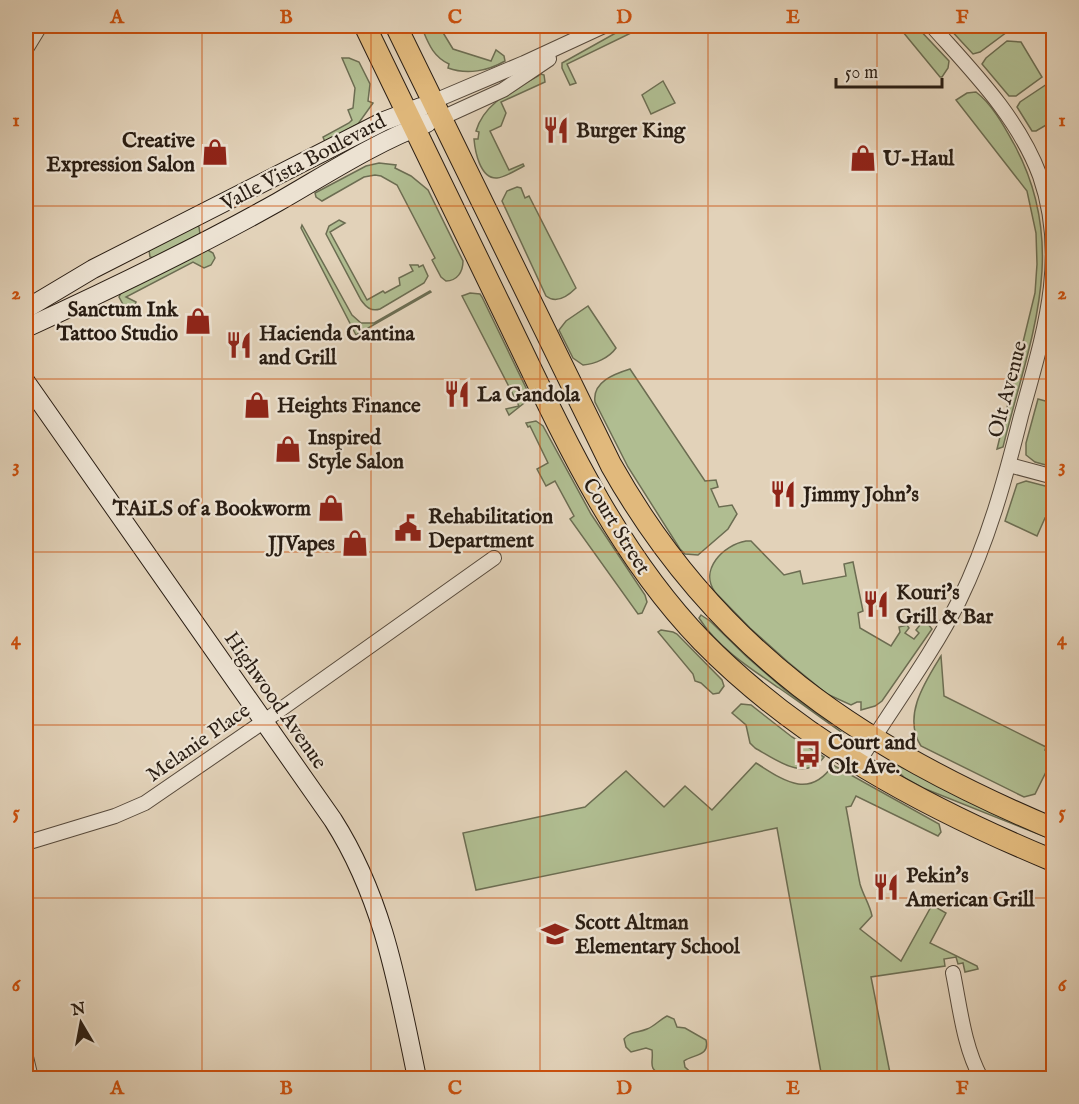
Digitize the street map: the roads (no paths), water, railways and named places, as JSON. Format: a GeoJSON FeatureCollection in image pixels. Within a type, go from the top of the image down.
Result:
{"type":"FeatureCollection","features":[{"type":"Feature","properties":{"kind":"main road","name":"Court Street"},"geometry":{"type":"LineString","coordinates":[[365,26],[424,115],[644,523],[690,582],[746,642],[820,704],[874,738],[951,780],[1053,829]]}},
{"type":"Feature","properties":{"kind":"main road","name":"Court Street"},"geometry":{"type":"LineString","coordinates":[[396,26],[424,115],[570,448],[614,527],[640,566],[683,621],[725,664],[802,728],[858,764],[938,807],[1053,861]]}},
{"type":"Feature","properties":{"kind":"street"},"geometry":{"type":"LineString","coordinates":[[26,49],[40,26]]}},
{"type":"Feature","properties":{"kind":"street","name":"Olt Avenue"},"geometry":{"type":"LineString","coordinates":[[858,764],[936,640],[959,600],[977,561],[1009,465],[1051,298],[1052,227],[1040,178],[1021,136],[1002,107],[932,26]]}},
{"type":"Feature","properties":{"kind":"street","name":"Valle Vista Boulevard"},"geometry":{"type":"LineString","coordinates":[[26,309],[99,266],[384,121],[424,115],[503,90],[601,27]]}},
{"type":"Feature","properties":{"kind":"street","name":"Valle Vista Boulevard"},"geometry":{"type":"LineString","coordinates":[[26,328],[105,292],[277,202],[424,115]]}},
{"type":"Feature","properties":{"kind":"street","name":"Highwood Avenue"},"geometry":{"type":"LineString","coordinates":[[26,382],[333,820],[354,855],[368,886],[393,965],[417,1078]]}},
{"type":"Feature","properties":{"kind":"street"},"geometry":{"type":"LineString","coordinates":[[1009,465],[1053,477]]}},
{"type":"Feature","properties":{"kind":"street","name":"Melanie Place"},"geometry":{"type":"LineString","coordinates":[[26,843],[116,816],[145,803],[494,558]]}},
{"type":"Feature","properties":{"kind":"street"},"geometry":{"type":"LineString","coordinates":[[953,974],[965,1032],[974,1064],[981,1078]]}},
{"type":"Feature","properties":{"kind":"street"},"geometry":{"type":"LineString","coordinates":[[26,1058],[32,1078]]}},
{"type":"Feature","properties":{"kind":"place","name":"Burger King"},"geometry":{"type":"Point","coordinates":[556,130]}},
{"type":"Feature","properties":{"kind":"place","name":"Creative Expression Salon"},"geometry":{"type":"Point","coordinates":[215,152]}},
{"type":"Feature","properties":{"kind":"place","name":"U-Haul"},"geometry":{"type":"Point","coordinates":[863,158]}},
{"type":"Feature","properties":{"kind":"place","name":"Sanctum Ink Tattoo Studio"},"geometry":{"type":"Point","coordinates":[198,321]}},
{"type":"Feature","properties":{"kind":"place","name":"Hacienda Cantina and Grill"},"geometry":{"type":"Point","coordinates":[239,345]}},
{"type":"Feature","properties":{"kind":"place","name":"La Gandola"},"geometry":{"type":"Point","coordinates":[457,394]}},
{"type":"Feature","properties":{"kind":"place","name":"Heights Finance"},"geometry":{"type":"Point","coordinates":[257,405]}},
{"type":"Feature","properties":{"kind":"place","name":"Inspired Style Salon"},"geometry":{"type":"Point","coordinates":[288,449]}},
{"type":"Feature","properties":{"kind":"place","name":"Jimmy John's"},"geometry":{"type":"Point","coordinates":[783,494]}},
{"type":"Feature","properties":{"kind":"place","name":"TAiLS of a Bookworm"},"geometry":{"type":"Point","coordinates":[331,508]}},
{"type":"Feature","properties":{"kind":"place","name":"Rehabilitation Department"},"geometry":{"type":"Point","coordinates":[408,528]}},
{"type":"Feature","properties":{"kind":"place","name":"JJVapes"},"geometry":{"type":"Point","coordinates":[355,543]}},
{"type":"Feature","properties":{"kind":"place","name":"Kouri's Grill & Bar"},"geometry":{"type":"Point","coordinates":[876,604]}},
{"type":"Feature","properties":{"kind":"place","name":"Court and Olt Ave."},"geometry":{"type":"Point","coordinates":[808,754]}},
{"type":"Feature","properties":{"kind":"place","name":"Pekin's American Grill"},"geometry":{"type":"Point","coordinates":[886,887]}},
{"type":"Feature","properties":{"kind":"place","name":"Scott Altman Elementary School"},"geometry":{"type":"Point","coordinates":[555,934]}}]}
